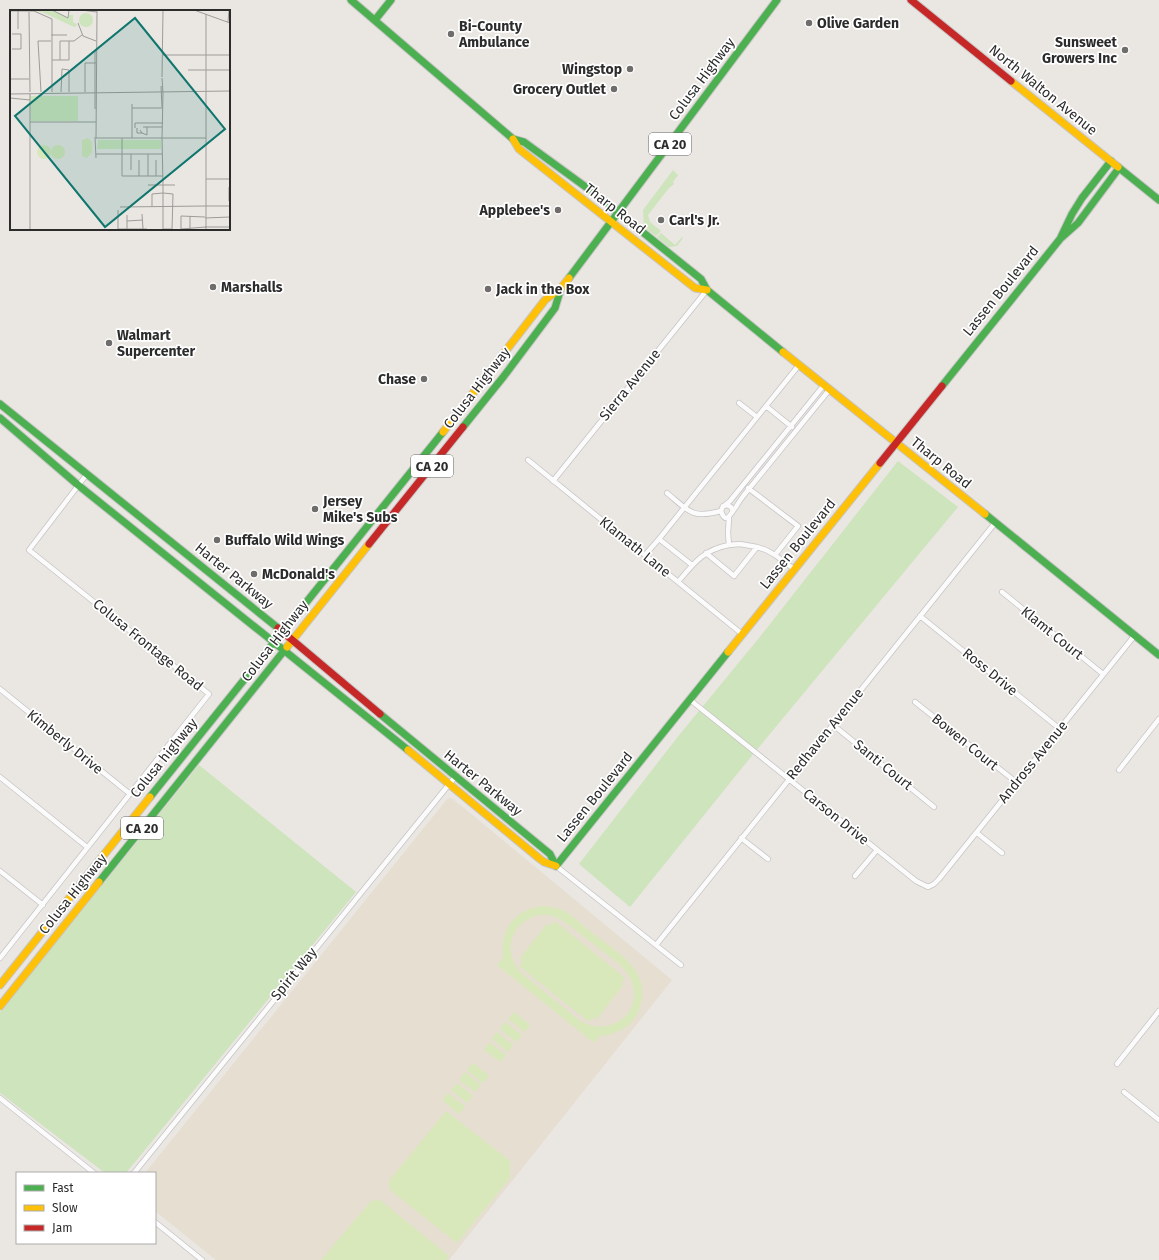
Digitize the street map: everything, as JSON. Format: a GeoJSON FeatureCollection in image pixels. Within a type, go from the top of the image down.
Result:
{"type":"FeatureCollection","features":[{"type":"Feature","properties":{"kind":"main road","name":"Tharp Road"},"geometry":{"type":"LineString","coordinates":[[351,0],[513,138],[524,142],[618,212],[701,279],[708,290],[799,365],[1159,654]]}},
{"type":"Feature","properties":{"kind":"main road"},"geometry":{"type":"LineString","coordinates":[[375,20],[391,0]]}},
{"type":"Feature","properties":{"kind":"main road","name":"Colusa Highway"},"geometry":{"type":"LineString","coordinates":[[274,642],[480,385],[545,300],[561,288],[777,0]]}},
{"type":"Feature","properties":{"kind":"main road","name":"North Walton Avenue"},"geometry":{"type":"LineString","coordinates":[[911,0],[1159,200]]}},
{"type":"Feature","properties":{"kind":"main road","name":"Tharp Road"},"geometry":{"type":"LineString","coordinates":[[513,138],[519,149],[695,288],[708,290]]}},
{"type":"Feature","properties":{"kind":"main road","name":"Lassen Boulevard"},"geometry":{"type":"LineString","coordinates":[[1060,239],[1072,214],[1082,198],[1111,161]]}},
{"type":"Feature","properties":{"kind":"main road","name":"Lassen Boulevard"},"geometry":{"type":"LineString","coordinates":[[556,866],[1060,239],[1078,223],[1119,168]]}},
{"type":"Feature","properties":{"kind":"main road","name":"Colusa Highway"},"geometry":{"type":"LineString","coordinates":[[0,1006],[504,376],[556,308],[561,288]]}},
{"type":"Feature","properties":{"kind":"main road","name":"Harter Parkway"},"geometry":{"type":"LineString","coordinates":[[0,404],[293,640],[550,854],[556,866]]}},
{"type":"Feature","properties":{"kind":"main road","name":"Harter Parkway"},"geometry":{"type":"LineString","coordinates":[[0,418],[78,485],[284,650],[540,859],[556,866]]}},
{"type":"Feature","properties":{"kind":"main road","name":"Colusa highway"},"geometry":{"type":"LineString","coordinates":[[0,985],[274,642]]}},
{"type":"Feature","properties":{"kind":"street","name":"Sierra Avenue"},"geometry":{"type":"LineString","coordinates":[[553,481],[708,290]]}},
{"type":"Feature","properties":{"kind":"street"},"geometry":{"type":"LineString","coordinates":[[645,555],[799,365]]}},
{"type":"Feature","properties":{"kind":"street"},"geometry":{"type":"LineString","coordinates":[[667,493],[692,513],[698,515],[721,511],[791,426],[827,387]]}},
{"type":"Feature","properties":{"kind":"street"},"geometry":{"type":"LineString","coordinates":[[729,545],[729,517],[827,387]]}},
{"type":"Feature","properties":{"kind":"street"},"geometry":{"type":"LineString","coordinates":[[739,403],[757,417]]}},
{"type":"Feature","properties":{"kind":"street"},"geometry":{"type":"LineString","coordinates":[[766,406],[796,430]]}},
{"type":"Feature","properties":{"kind":"street","name":"Klamath Lane"},"geometry":{"type":"LineString","coordinates":[[528,460],[742,634]]}},
{"type":"Feature","properties":{"kind":"street","name":"Colusa Frontage Road"},"geometry":{"type":"LineString","coordinates":[[0,958],[209,694],[29,550],[87,474]]}},
{"type":"Feature","properties":{"kind":"street"},"geometry":{"type":"LineString","coordinates":[[744,484],[798,526],[775,555]]}},
{"type":"Feature","properties":{"kind":"street"},"geometry":{"type":"LineString","coordinates":[[725,505],[731,507],[733,511]]}},
{"type":"Feature","properties":{"kind":"street"},"geometry":{"type":"LineString","coordinates":[[721,511],[723,516],[729,517]]}},
{"type":"Feature","properties":{"kind":"street","name":"Redhaven Avenue"},"geometry":{"type":"LineString","coordinates":[[656,945],[995,523]]}},
{"type":"Feature","properties":{"kind":"street"},"geometry":{"type":"LineString","coordinates":[[659,539],[692,565]]}},
{"type":"Feature","properties":{"kind":"street"},"geometry":{"type":"LineString","coordinates":[[678,582],[692,565],[706,553],[729,545],[740,544],[766,550],[794,569]]}},
{"type":"Feature","properties":{"kind":"street"},"geometry":{"type":"LineString","coordinates":[[706,553],[734,576],[757,547]]}},
{"type":"Feature","properties":{"kind":"street","name":"Klamt Court"},"geometry":{"type":"LineString","coordinates":[[1002,592],[1103,674]]}},
{"type":"Feature","properties":{"kind":"street","name":"Ross Drive"},"geometry":{"type":"LineString","coordinates":[[920,616],[1060,729]]}},
{"type":"Feature","properties":{"kind":"street","name":"Andross Avenue"},"geometry":{"type":"LineString","coordinates":[[928,887],[939,879],[977,833],[1016,782],[1135,635]]}},
{"type":"Feature","properties":{"kind":"street","name":"Kimberly Drive"},"geometry":{"type":"LineString","coordinates":[[0,689],[130,794]]}},
{"type":"Feature","properties":{"kind":"street","name":"Carson Drive"},"geometry":{"type":"LineString","coordinates":[[689,699],[916,881],[928,887]]}},
{"type":"Feature","properties":{"kind":"street","name":"Bowen Court"},"geometry":{"type":"LineString","coordinates":[[914,702],[1016,782]]}},
{"type":"Feature","properties":{"kind":"street"},"geometry":{"type":"LineString","coordinates":[[1119,770],[1159,719]]}},
{"type":"Feature","properties":{"kind":"street","name":"Santi Court"},"geometry":{"type":"LineString","coordinates":[[832,724],[934,807]]}},
{"type":"Feature","properties":{"kind":"street","name":"Spirit Way"},"geometry":{"type":"LineString","coordinates":[[135,1172],[455,776]]}},
{"type":"Feature","properties":{"kind":"street"},"geometry":{"type":"LineString","coordinates":[[0,777],[87,847]]}},
{"type":"Feature","properties":{"kind":"street"},"geometry":{"type":"LineString","coordinates":[[977,833],[1002,853]]}},
{"type":"Feature","properties":{"kind":"street"},"geometry":{"type":"LineString","coordinates":[[741,838],[768,859]]}},
{"type":"Feature","properties":{"kind":"street"},"geometry":{"type":"LineString","coordinates":[[855,876],[877,850]]}},
{"type":"Feature","properties":{"kind":"street","name":"Harter Parkway"},"geometry":{"type":"LineString","coordinates":[[556,866],[681,965]]}},
{"type":"Feature","properties":{"kind":"street"},"geometry":{"type":"LineString","coordinates":[[0,871],[43,905]]}},
{"type":"Feature","properties":{"kind":"street"},"geometry":{"type":"LineString","coordinates":[[1117,1064],[1159,1011]]}},
{"type":"Feature","properties":{"kind":"street"},"geometry":{"type":"LineString","coordinates":[[1124,1092],[1159,1120]]}},
{"type":"Feature","properties":{"kind":"street"},"geometry":{"type":"LineString","coordinates":[[0,1098],[93,1172]]}},
{"type":"Feature","properties":{"kind":"street"},"geometry":{"type":"LineString","coordinates":[[156,1223],[202,1260]]}},
{"type":"Feature","properties":{"kind":"shaded area"},"geometry":{"type":"Polygon","coordinates":[[[448,798],[453,799],[672,980],[449,1260],[216,1260],[156,1212],[156,1172],[146,1172],[448,798]]]}},
{"type":"Feature","properties":{"kind":"green space"},"geometry":{"type":"Polygon","coordinates":[[[673,170],[678,175],[673,182],[674,184],[669,188],[648,215],[650,222],[661,231],[656,236],[644,227],[643,210],[673,170]]]}},
{"type":"Feature","properties":{"kind":"green space"},"geometry":{"type":"Polygon","coordinates":[[[661,233],[675,245],[682,237],[683,238],[677,246],[669,247],[657,237],[661,233]]]}},
{"type":"Feature","properties":{"kind":"green space"},"geometry":{"type":"Polygon","coordinates":[[[898,461],[958,507],[750,758],[630,907],[579,864],[680,734],[759,638],[898,461]]]}},
{"type":"Feature","properties":{"kind":"green space"},"geometry":{"type":"Polygon","coordinates":[[[199,765],[356,892],[127,1172],[104,1172],[0,1093],[0,1012],[199,765]]]}},
{"type":"Feature","properties":{"kind":"green space"},"geometry":{"type":"Polygon","coordinates":[[[543,906],[559,909],[568,913],[624,957],[638,975],[642,986],[641,1003],[637,1014],[631,1023],[614,1033],[599,1036],[594,1043],[497,965],[503,958],[502,948],[504,938],[511,923],[524,911],[543,906]],[[538,915],[529,919],[521,924],[516,930],[512,938],[511,954],[519,971],[579,1020],[591,1025],[602,1027],[613,1024],[622,1019],[629,1011],[633,1001],[634,990],[627,973],[615,961],[570,925],[549,915],[538,915]]]}},
{"type":"Feature","properties":{"kind":"green space"},"geometry":{"type":"Polygon","coordinates":[[[555,921],[625,978],[621,983],[623,985],[596,1020],[593,1017],[589,1022],[519,966],[523,961],[520,958],[547,924],[551,926],[555,921]]]}},
{"type":"Feature","properties":{"kind":"green space"},"geometry":{"type":"Polygon","coordinates":[[[514,1012],[530,1025],[525,1032],[508,1019],[514,1012]]]}},
{"type":"Feature","properties":{"kind":"green space"},"geometry":{"type":"Polygon","coordinates":[[[505,1022],[522,1035],[516,1042],[500,1029],[505,1022]]]}},
{"type":"Feature","properties":{"kind":"green space"},"geometry":{"type":"Polygon","coordinates":[[[497,1032],[513,1045],[508,1052],[492,1039],[497,1032]]]}},
{"type":"Feature","properties":{"kind":"green space"},"geometry":{"type":"Polygon","coordinates":[[[489,1042],[506,1055],[500,1062],[484,1050],[489,1042]]]}},
{"type":"Feature","properties":{"kind":"green space"},"geometry":{"type":"Polygon","coordinates":[[[473,1063],[489,1076],[483,1083],[467,1070],[473,1063]]]}},
{"type":"Feature","properties":{"kind":"green space"},"geometry":{"type":"Polygon","coordinates":[[[465,1072],[481,1085],[475,1092],[459,1080],[465,1072]]]}},
{"type":"Feature","properties":{"kind":"green space"},"geometry":{"type":"Polygon","coordinates":[[[457,1083],[473,1096],[467,1103],[451,1090],[457,1083]]]}},
{"type":"Feature","properties":{"kind":"green space"},"geometry":{"type":"Polygon","coordinates":[[[448,1093],[465,1106],[459,1114],[442,1100],[448,1093]]]}},
{"type":"Feature","properties":{"kind":"green space"},"geometry":{"type":"Polygon","coordinates":[[[446,1111],[510,1161],[510,1178],[457,1243],[390,1190],[389,1181],[446,1111]]]}},
{"type":"Feature","properties":{"kind":"green space"},"geometry":{"type":"Polygon","coordinates":[[[380,1200],[449,1256],[446,1260],[321,1260],[371,1201],[380,1200]]]}},
{"type":"Feature","properties":{"kind":"traffic: fast"},"geometry":{"type":"LineString","coordinates":[[351,0],[513,139],[524,142],[594,193],[701,279],[707,290],[783,352]]}},
{"type":"Feature","properties":{"kind":"traffic: fast"},"geometry":{"type":"LineString","coordinates":[[375,20],[391,0]]}},
{"type":"Feature","properties":{"kind":"traffic: fast"},"geometry":{"type":"LineString","coordinates":[[569,278],[777,0]]}},
{"type":"Feature","properties":{"kind":"traffic: fast"},"geometry":{"type":"LineString","coordinates":[[1061,237],[1072,214],[1082,198],[1111,161]]}},
{"type":"Feature","properties":{"kind":"traffic: fast"},"geometry":{"type":"LineString","coordinates":[[1118,167],[1159,200]]}},
{"type":"Feature","properties":{"kind":"traffic: fast"},"geometry":{"type":"LineString","coordinates":[[942,386],[1060,239],[1078,223],[1119,168]]}},
{"type":"Feature","properties":{"kind":"traffic: fast"},"geometry":{"type":"LineString","coordinates":[[463,427],[504,376],[555,308],[561,288]]}},
{"type":"Feature","properties":{"kind":"traffic: fast"},"geometry":{"type":"LineString","coordinates":[[0,404],[278,628]]}},
{"type":"Feature","properties":{"kind":"traffic: fast"},"geometry":{"type":"LineString","coordinates":[[0,418],[78,485],[408,750]]}},
{"type":"Feature","properties":{"kind":"traffic: fast"},"geometry":{"type":"LineString","coordinates":[[150,797],[443,432]]}},
{"type":"Feature","properties":{"kind":"traffic: fast"},"geometry":{"type":"LineString","coordinates":[[985,514],[1159,655]]}},
{"type":"Feature","properties":{"kind":"traffic: fast"},"geometry":{"type":"LineString","coordinates":[[99,882],[287,647]]}},
{"type":"Feature","properties":{"kind":"traffic: fast"},"geometry":{"type":"LineString","coordinates":[[556,866],[728,652]]}},
{"type":"Feature","properties":{"kind":"traffic: fast"},"geometry":{"type":"LineString","coordinates":[[380,714],[550,854],[556,866]]}},
{"type":"Feature","properties":{"kind":"traffic: slow"},"geometry":{"type":"LineString","coordinates":[[1011,81],[1118,167]]}},
{"type":"Feature","properties":{"kind":"traffic: slow"},"geometry":{"type":"LineString","coordinates":[[513,139],[519,149],[695,288],[707,290]]}},
{"type":"Feature","properties":{"kind":"traffic: slow"},"geometry":{"type":"LineString","coordinates":[[443,432],[545,300],[561,288],[569,278]]}},
{"type":"Feature","properties":{"kind":"traffic: slow"},"geometry":{"type":"LineString","coordinates":[[783,352],[985,514]]}},
{"type":"Feature","properties":{"kind":"traffic: slow"},"geometry":{"type":"LineString","coordinates":[[728,652],[880,463]]}},
{"type":"Feature","properties":{"kind":"traffic: slow"},"geometry":{"type":"LineString","coordinates":[[287,647],[369,544]]}},
{"type":"Feature","properties":{"kind":"traffic: slow"},"geometry":{"type":"LineString","coordinates":[[408,750],[540,859],[556,866]]}},
{"type":"Feature","properties":{"kind":"traffic: slow"},"geometry":{"type":"LineString","coordinates":[[0,985],[150,797]]}},
{"type":"Feature","properties":{"kind":"traffic: slow"},"geometry":{"type":"LineString","coordinates":[[0,1006],[99,882]]}},
{"type":"Feature","properties":{"kind":"traffic: jam"},"geometry":{"type":"LineString","coordinates":[[911,0],[1011,81]]}},
{"type":"Feature","properties":{"kind":"traffic: jam"},"geometry":{"type":"LineString","coordinates":[[880,463],[942,386]]}},
{"type":"Feature","properties":{"kind":"traffic: jam"},"geometry":{"type":"LineString","coordinates":[[369,544],[463,427]]}},
{"type":"Feature","properties":{"kind":"traffic: jam"},"geometry":{"type":"LineString","coordinates":[[278,628],[380,714]]}},
{"type":"Feature","properties":{"kind":"place","name":"Olive Garden"},"geometry":{"type":"Point","coordinates":[809,23]}},
{"type":"Feature","properties":{"kind":"place","name":"Bi-County Ambulance"},"geometry":{"type":"Point","coordinates":[451,34]}},
{"type":"Feature","properties":{"kind":"place","name":"Sunsweet Growers Inc"},"geometry":{"type":"Point","coordinates":[1125,50]}},
{"type":"Feature","properties":{"kind":"place","name":"Wingstop"},"geometry":{"type":"Point","coordinates":[630,69]}},
{"type":"Feature","properties":{"kind":"place","name":"Grocery Outlet"},"geometry":{"type":"Point","coordinates":[614,89]}},
{"type":"Feature","properties":{"kind":"place","name":"Applebee's"},"geometry":{"type":"Point","coordinates":[558,210]}},
{"type":"Feature","properties":{"kind":"place","name":"Carl's Jr."},"geometry":{"type":"Point","coordinates":[661,220]}},
{"type":"Feature","properties":{"kind":"place","name":"Marshalls"},"geometry":{"type":"Point","coordinates":[213,287]}},
{"type":"Feature","properties":{"kind":"place","name":"Jack in the Box"},"geometry":{"type":"Point","coordinates":[488,289]}},
{"type":"Feature","properties":{"kind":"place","name":"Walmart Supercenter"},"geometry":{"type":"Point","coordinates":[109,343]}},
{"type":"Feature","properties":{"kind":"place","name":"Chase"},"geometry":{"type":"Point","coordinates":[424,379]}},
{"type":"Feature","properties":{"kind":"place","name":"Jersey Mike's Subs"},"geometry":{"type":"Point","coordinates":[315,509]}},
{"type":"Feature","properties":{"kind":"place","name":"Buffalo Wild Wings"},"geometry":{"type":"Point","coordinates":[217,540]}},
{"type":"Feature","properties":{"kind":"place","name":"McDonald's"},"geometry":{"type":"Point","coordinates":[254,574]}}]}
